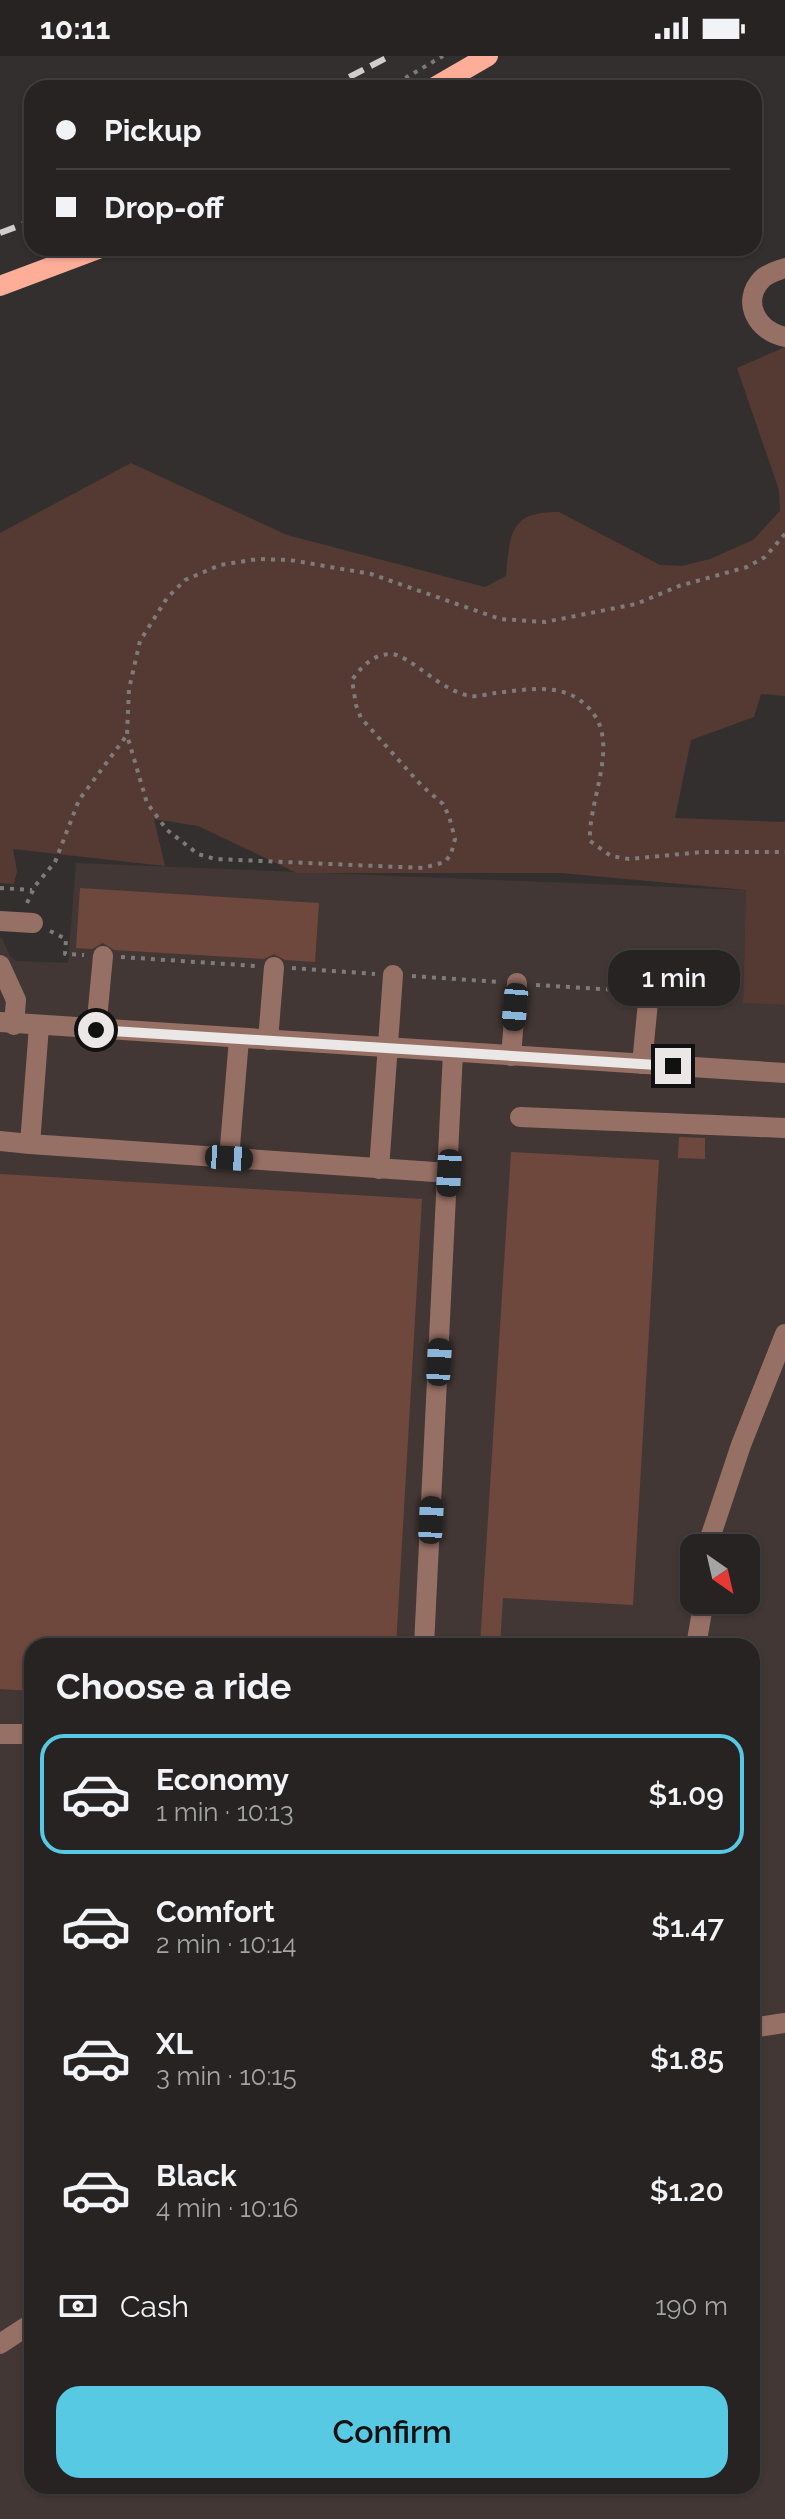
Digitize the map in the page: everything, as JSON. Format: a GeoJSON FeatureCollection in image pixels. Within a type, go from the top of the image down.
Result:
{"type":"FeatureCollection","features":[{"type":"Feature","properties":{"kind":"main road"},"geometry":{"type":"LineString","coordinates":[[447,80],[488,56]]}},
{"type":"Feature","properties":{"kind":"main road"},"geometry":{"type":"LineString","coordinates":[[0,286],[80,256]]}},
{"type":"Feature","properties":{"kind":"street"},"geometry":{"type":"LineString","coordinates":[[785,268],[765,276],[758,283],[752,305],[759,324],[767,331],[785,337]]}},
{"type":"Feature","properties":{"kind":"street"},"geometry":{"type":"LineString","coordinates":[[96,1030],[103,956]]}},
{"type":"Feature","properties":{"kind":"street"},"geometry":{"type":"LineString","coordinates":[[0,965],[16,1000],[7,1023],[785,1073]]}},
{"type":"Feature","properties":{"kind":"street"},"geometry":{"type":"LineString","coordinates":[[268,1040],[274,967]]}},
{"type":"Feature","properties":{"kind":"street"},"geometry":{"type":"LineString","coordinates":[[379,1169],[393,975]]}},
{"type":"Feature","properties":{"kind":"street"},"geometry":{"type":"LineString","coordinates":[[511,1056],[517,983]]}},
{"type":"Feature","properties":{"kind":"street"},"geometry":{"type":"LineString","coordinates":[[642,1064],[647,1009]]}},
{"type":"Feature","properties":{"kind":"street"},"geometry":{"type":"LineString","coordinates":[[30,1144],[39,1026]]}},
{"type":"Feature","properties":{"kind":"street"},"geometry":{"type":"LineString","coordinates":[[229,1158],[239,1039]]}},
{"type":"Feature","properties":{"kind":"street"},"geometry":{"type":"LineString","coordinates":[[424,1638],[453,1052]]}},
{"type":"Feature","properties":{"kind":"street"},"geometry":{"type":"LineString","coordinates":[[520,1117],[785,1128]]}},
{"type":"Feature","properties":{"kind":"street"},"geometry":{"type":"LineString","coordinates":[[0,1141],[449,1173]]}},
{"type":"Feature","properties":{"kind":"street"},"geometry":{"type":"LineString","coordinates":[[711,1534],[741,1445],[785,1334]]}},
{"type":"Feature","properties":{"kind":"street"},"geometry":{"type":"LineString","coordinates":[[697,1638],[702,1614]]}},
{"type":"Feature","properties":{"kind":"street"},"geometry":{"type":"LineString","coordinates":[[0,1734],[24,1734]]}},
{"type":"Feature","properties":{"kind":"street"},"geometry":{"type":"LineString","coordinates":[[760,2027],[785,2023]]}},
{"type":"Feature","properties":{"kind":"street"},"geometry":{"type":"LineString","coordinates":[[0,2344],[24,2328]]}},
{"type":"Feature","properties":{"kind":"path"},"geometry":{"type":"LineString","coordinates":[[402,80],[443,56]]}},
{"type":"Feature","properties":{"kind":"path"},"geometry":{"type":"LineString","coordinates":[[785,534],[765,557],[747,567],[679,586],[636,604],[545,622],[500,619],[371,574],[290,560],[258,559],[220,565],[185,580],[167,598],[140,641],[129,689],[127,735],[147,803],[167,830],[198,854],[215,859],[423,868],[445,862],[455,839],[443,804],[421,785],[361,718],[356,705],[352,680],[361,667],[373,658],[391,654],[403,657],[444,687],[471,696],[549,687],[571,693],[595,715],[604,748],[589,823],[590,841],[611,856],[629,859],[702,852],[785,852]]}},
{"type":"Feature","properties":{"kind":"path"},"geometry":{"type":"LineString","coordinates":[[127,735],[79,800],[55,862],[32,890],[18,922],[66,939],[65,954],[618,990],[647,1009]]}},
{"type":"Feature","properties":{"kind":"path"},"geometry":{"type":"LineString","coordinates":[[0,888],[32,890]]}},
{"type":"Feature","properties":{"kind":"shaded area"},"geometry":{"type":"Polygon","coordinates":[[[785,347],[785,696],[761,694],[754,717],[691,740],[675,818],[785,822],[785,1005],[743,1003],[746,890],[561,873],[297,873],[198,826],[154,819],[165,866],[13,849],[17,871],[14,884],[0,883],[0,533],[131,463],[287,535],[485,587],[506,576],[511,538],[521,521],[542,513],[559,512],[660,565],[682,566],[710,559],[753,540],[780,511],[779,490],[737,368],[785,347]]]}},
{"type":"Feature","properties":{"kind":"shaded area"},"geometry":{"type":"Polygon","coordinates":[[[76,863],[746,890],[743,1003],[785,1005],[785,2519],[0,2519],[0,939],[16,961],[68,963],[76,863]]]}},
{"type":"Feature","properties":{"kind":"building"},"geometry":{"type":"Polygon","coordinates":[[[80,888],[319,903],[315,962],[285,960],[274,954],[264,959],[114,950],[103,943],[92,949],[76,948],[80,888]]]}},
{"type":"Feature","properties":{"kind":"building"},"geometry":{"type":"Polygon","coordinates":[[[679,1137],[705,1138],[705,1159],[678,1158],[679,1137]]]}},
{"type":"Feature","properties":{"kind":"building"},"geometry":{"type":"Polygon","coordinates":[[[511,1152],[659,1160],[633,1605],[503,1598],[500,1638],[481,1638],[511,1152]]]}},
{"type":"Feature","properties":{"kind":"building"},"geometry":{"type":"Polygon","coordinates":[[[0,1174],[422,1199],[396,1638],[24,1638],[24,1690],[0,1689],[0,1174]]]}},
{"type":"Feature","properties":{"kind":"railway"},"geometry":{"type":"LineString","coordinates":[[344,80],[390,56]]}},
{"type":"Feature","properties":{"kind":"railway"},"geometry":{"type":"LineString","coordinates":[[0,233],[24,224]]}},
{"type":"Feature","properties":{"kind":"route"},"geometry":{"type":"LineString","coordinates":[[96,1030],[673,1066]]}}]}
